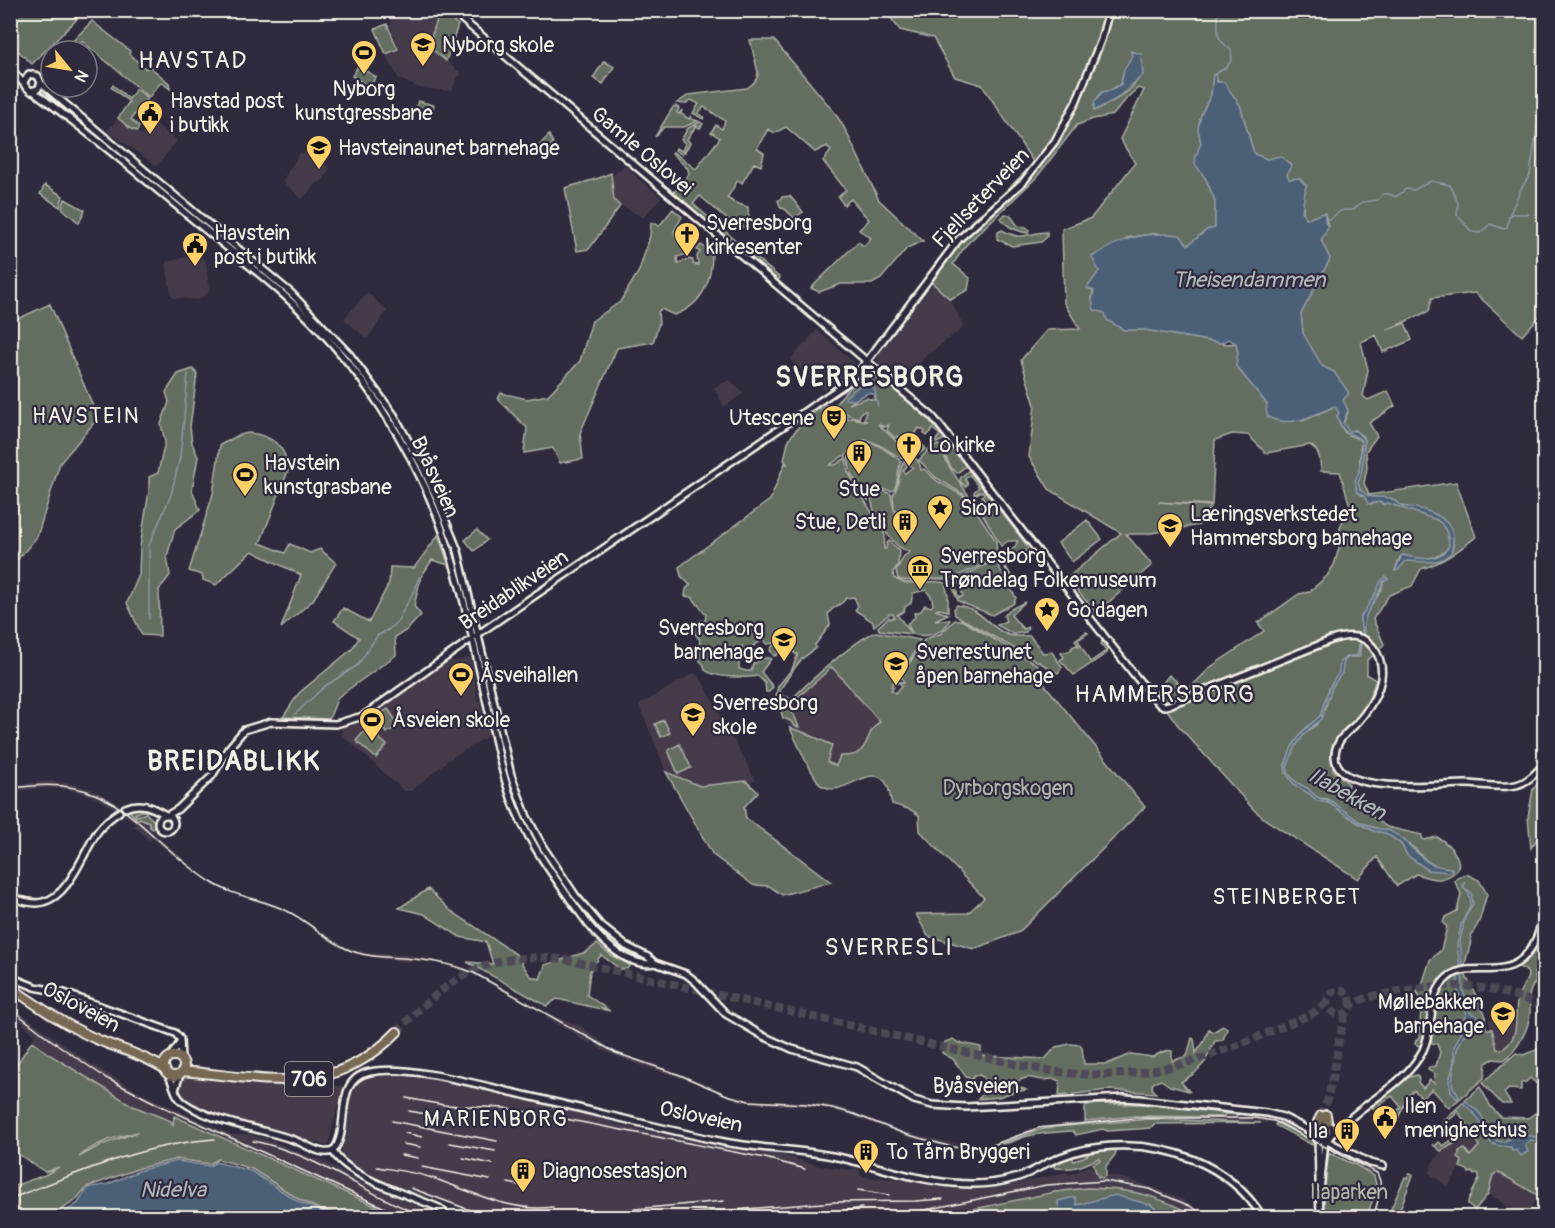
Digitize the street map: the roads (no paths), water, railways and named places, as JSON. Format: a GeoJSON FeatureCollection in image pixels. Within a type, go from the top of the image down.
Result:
{"type":"FeatureCollection","features":[{"type":"Feature","properties":{"kind":"highway","name":"Osloveien"},"geometry":{"type":"LineString","coordinates":[[10,987],[76,1029],[138,1055],[166,1072]]}},
{"type":"Feature","properties":{"kind":"highway","name":"706"},"geometry":{"type":"LineString","coordinates":[[166,1072],[174,1076],[181,1073],[207,1074],[274,1080],[323,1077],[359,1063],[379,1050],[397,1032]]}},
{"type":"Feature","properties":{"kind":"highway","name":"Osloveien"},"geometry":{"type":"LineString","coordinates":[[138,1055],[169,1058]]}},
{"type":"Feature","properties":{"kind":"highway","name":"706"},"geometry":{"type":"LineString","coordinates":[[169,1058],[176,1056],[190,1068],[207,1074]]}},
{"type":"Feature","properties":{"kind":"highway"},"geometry":{"type":"LineString","coordinates":[[166,1072],[164,1063],[169,1058]]}},
{"type":"Feature","properties":{"kind":"highway"},"geometry":{"type":"LineString","coordinates":[[181,1073],[182,1061]]}},
{"type":"Feature","properties":{"kind":"street","name":"Gamle Oslovei"},"geometry":{"type":"LineString","coordinates":[[451,10],[914,400],[939,424],[1156,701],[1165,706],[1331,640],[1346,636],[1361,638],[1369,642],[1377,653],[1381,665],[1381,677],[1373,704],[1337,745],[1336,761],[1344,773],[1369,782],[1395,786],[1466,784],[1504,787],[1526,781],[1545,764]]}},
{"type":"Feature","properties":{"kind":"street","name":"Fjellseterveien"},"geometry":{"type":"LineString","coordinates":[[867,362],[959,239],[1024,181],[1055,141],[1076,102],[1101,40],[1109,10]]}},
{"type":"Feature","properties":{"kind":"street"},"geometry":{"type":"LineString","coordinates":[[12,69],[27,75],[36,74],[39,77]]}},
{"type":"Feature","properties":{"kind":"street"},"geometry":{"type":"LineString","coordinates":[[12,69],[28,90],[33,91],[39,87]]}},
{"type":"Feature","properties":{"kind":"street"},"geometry":{"type":"LineString","coordinates":[[24,84],[27,75]]}},
{"type":"Feature","properties":{"kind":"street","name":"Byåsveien"},"geometry":{"type":"LineString","coordinates":[[33,91],[286,297],[347,361],[388,419],[418,471],[444,535],[476,637],[511,775],[520,801],[535,832],[570,887],[601,926],[626,946],[655,963],[686,974],[726,1014],[763,1036],[792,1049],[857,1067],[914,1100],[926,1104],[966,1107],[1124,1098],[1267,1113],[1280,1115],[1298,1123],[1316,1136],[1370,1163],[1383,1166]]}},
{"type":"Feature","properties":{"kind":"street","name":"Byåsveien"},"geometry":{"type":"LineString","coordinates":[[60,99],[291,293],[356,362],[394,415],[438,499],[458,551],[502,770],[515,808],[533,845],[574,906],[600,938],[631,959],[648,964],[655,963]]}},
{"type":"Feature","properties":{"kind":"street","name":"Breidablikveien"},"geometry":{"type":"LineString","coordinates":[[167,815],[178,809],[212,776],[228,749],[244,730],[271,722],[336,724],[363,716],[848,382],[867,362]]}},
{"type":"Feature","properties":{"kind":"street"},"geometry":{"type":"LineString","coordinates":[[10,897],[40,903],[62,892],[106,821],[132,805],[145,805],[152,807],[167,815],[173,820],[173,827],[166,831],[161,828],[154,812],[145,805]]}},
{"type":"Feature","properties":{"kind":"street","name":"Breidablikveien"},"geometry":{"type":"LineString","coordinates":[[173,820],[178,809]]}},
{"type":"Feature","properties":{"kind":"street"},"geometry":{"type":"LineString","coordinates":[[159,820],[167,815]]}},
{"type":"Feature","properties":{"kind":"street"},"geometry":{"type":"LineString","coordinates":[[1320,1192],[1325,1140],[1402,1079],[1418,1059],[1428,1037],[1437,991],[1446,978],[1461,970],[1507,968],[1518,962],[1530,949],[1537,937],[1540,925],[1545,864]]}},
{"type":"Feature","properties":{"kind":"street"},"geometry":{"type":"LineString","coordinates":[[10,977],[29,986],[64,993],[170,1031],[178,1035],[182,1061]]}},
{"type":"Feature","properties":{"kind":"street"},"geometry":{"type":"LineString","coordinates":[[169,1058],[180,1043]]}},
{"type":"Feature","properties":{"kind":"street","name":"Osloveien"},"geometry":{"type":"LineString","coordinates":[[333,1151],[338,1144],[346,1096],[353,1082],[363,1074],[371,1072],[400,1071],[449,1079],[724,1142],[835,1157],[907,1175],[953,1183],[988,1183],[1014,1179],[1065,1155],[1088,1148],[1128,1146],[1158,1149],[1181,1154],[1214,1169],[1246,1195],[1263,1218]]}},
{"type":"Feature","properties":{"kind":"street"},"geometry":{"type":"LineString","coordinates":[[166,1072],[175,1091],[184,1102],[212,1116],[278,1135],[324,1153],[333,1151],[345,1166],[380,1184],[439,1208],[444,1212],[444,1218]]}},
{"type":"Feature","properties":{"kind":"street"},"geometry":{"type":"LineString","coordinates":[[175,1091],[181,1073]]}},
{"type":"Feature","properties":{"kind":"street"},"geometry":{"type":"LineString","coordinates":[[1323,1121],[1349,1119]]}},
{"type":"Feature","properties":{"kind":"street"},"geometry":{"type":"LineString","coordinates":[[1323,1121],[1338,1147],[1325,1155]]}},
{"type":"Feature","properties":{"kind":"street"},"geometry":{"type":"LineString","coordinates":[[1320,1218],[1316,1136],[1323,1121]]}},
{"type":"Feature","properties":{"kind":"street","name":"Byåsveien"},"geometry":{"type":"LineString","coordinates":[[1298,1123],[1323,1121]]}},
{"type":"Feature","properties":{"kind":"water"},"geometry":{"type":"Polygon","coordinates":[[[1131,51],[1141,54],[1143,75],[1116,99],[1094,111],[1094,103],[1102,92],[1121,84],[1124,70],[1132,56],[1131,51]]]}},
{"type":"Feature","properties":{"kind":"water","name":"Theisendammen"},"geometry":{"type":"Polygon","coordinates":[[[1215,74],[1217,82],[1224,82],[1240,105],[1254,154],[1267,159],[1280,156],[1291,165],[1287,175],[1289,179],[1299,178],[1306,185],[1302,211],[1306,218],[1325,213],[1325,222],[1328,227],[1321,240],[1330,259],[1301,314],[1303,333],[1322,366],[1334,372],[1349,393],[1343,400],[1348,410],[1343,423],[1349,431],[1356,431],[1365,441],[1358,482],[1360,490],[1371,497],[1390,498],[1402,506],[1425,510],[1446,522],[1453,535],[1453,543],[1451,553],[1441,560],[1406,561],[1395,571],[1402,555],[1428,558],[1440,555],[1449,546],[1446,531],[1437,520],[1388,503],[1368,504],[1365,497],[1357,492],[1355,480],[1359,472],[1362,441],[1342,428],[1335,406],[1294,421],[1286,422],[1268,417],[1267,404],[1236,366],[1238,353],[1236,343],[1228,339],[1221,343],[1145,330],[1124,330],[1107,320],[1105,313],[1094,310],[1092,300],[1094,291],[1087,288],[1099,271],[1092,257],[1113,245],[1144,235],[1180,235],[1188,245],[1207,230],[1215,228],[1215,201],[1206,179],[1195,164],[1201,143],[1198,129],[1201,115],[1211,95],[1215,74]]]}},
{"type":"Feature","properties":{"kind":"water"},"geometry":{"type":"Polygon","coordinates":[[[866,381],[874,388],[876,395],[868,393],[854,400],[846,399],[845,397],[866,381]]]}},
{"type":"Feature","properties":{"kind":"water"},"geometry":{"type":"Polygon","coordinates":[[[1386,577],[1388,579],[1383,582],[1367,613],[1364,633],[1360,618],[1381,581],[1386,577]]]}},
{"type":"Feature","properties":{"kind":"water"},"geometry":{"type":"Polygon","coordinates":[[[1359,642],[1361,642],[1360,656],[1344,660],[1342,673],[1332,687],[1321,719],[1305,733],[1295,747],[1287,767],[1288,773],[1297,783],[1318,798],[1331,801],[1360,822],[1374,828],[1388,830],[1399,836],[1426,861],[1433,865],[1450,868],[1452,869],[1450,872],[1428,870],[1407,855],[1401,844],[1386,833],[1374,831],[1360,824],[1329,803],[1317,801],[1295,785],[1286,773],[1285,766],[1292,747],[1303,731],[1320,716],[1329,688],[1339,672],[1340,662],[1346,657],[1358,655],[1359,642]]]}},
{"type":"Feature","properties":{"kind":"water"},"geometry":{"type":"Polygon","coordinates":[[[1464,882],[1464,888],[1471,892],[1473,904],[1465,918],[1460,941],[1462,966],[1460,966],[1457,946],[1461,925],[1471,904],[1469,894],[1463,887],[1464,882]]]}},
{"type":"Feature","properties":{"kind":"water"},"geometry":{"type":"Polygon","coordinates":[[[1459,975],[1463,978],[1462,987],[1470,1013],[1478,1016],[1471,1021],[1457,1049],[1452,1081],[1459,1097],[1457,1099],[1451,1091],[1449,1081],[1454,1062],[1454,1047],[1466,1023],[1464,1018],[1467,1013],[1458,992],[1459,975]]]}},
{"type":"Feature","properties":{"kind":"water"},"geometry":{"type":"Polygon","coordinates":[[[1466,1101],[1481,1115],[1493,1139],[1504,1142],[1518,1134],[1537,1137],[1544,1141],[1544,1152],[1540,1143],[1534,1140],[1525,1144],[1528,1152],[1521,1156],[1516,1150],[1512,1151],[1511,1147],[1492,1143],[1477,1116],[1463,1103],[1466,1101]]]}},
{"type":"Feature","properties":{"kind":"water","name":"Nidelva"},"geometry":{"type":"Polygon","coordinates":[[[177,1161],[210,1166],[216,1162],[251,1171],[299,1202],[320,1211],[345,1217],[58,1217],[78,1203],[88,1188],[108,1184],[141,1170],[177,1161]]]}},
{"type":"Feature","properties":{"kind":"water"},"geometry":{"type":"Polygon","coordinates":[[[1115,1195],[1151,1205],[1165,1217],[1055,1217],[1059,1210],[1058,1201],[1075,1197],[1077,1205],[1115,1195]]]}},
{"type":"Feature","properties":{"kind":"waterway"},"geometry":{"type":"LineString","coordinates":[[1212,10],[1218,16],[1218,35],[1231,50],[1232,59],[1227,67],[1215,74]]}},
{"type":"Feature","properties":{"kind":"waterway"},"geometry":{"type":"LineString","coordinates":[[1509,216],[1530,175],[1539,114],[1544,101]]}},
{"type":"Feature","properties":{"kind":"waterway"},"geometry":{"type":"LineString","coordinates":[[1325,219],[1330,219],[1342,210],[1353,210],[1362,202],[1378,200],[1383,194],[1396,197],[1406,189],[1414,190],[1431,181],[1450,185],[1458,203],[1457,215],[1472,232],[1480,233],[1490,224],[1504,229],[1512,214],[1529,214]]}},
{"type":"Feature","properties":{"kind":"waterway"},"geometry":{"type":"LineString","coordinates":[[1535,214],[1544,212]]}},
{"type":"Feature","properties":{"kind":"waterway"},"geometry":{"type":"LineString","coordinates":[[149,619],[149,545],[171,495],[180,457],[188,374]]}},
{"type":"Feature","properties":{"kind":"waterway"},"geometry":{"type":"LineString","coordinates":[[875,395],[878,406]]}},
{"type":"Feature","properties":{"kind":"waterway"},"geometry":{"type":"LineString","coordinates":[[295,714],[325,686],[358,665],[377,636],[397,622],[419,577]]}},
{"type":"Feature","properties":{"kind":"tunnel"},"geometry":{"type":"LineString","coordinates":[[397,1032],[436,995],[455,981],[497,962],[520,958],[574,961],[1024,1066],[1066,1073],[1104,1075],[1172,1066],[1239,1045],[1312,1014],[1327,1002]]}},
{"type":"Feature","properties":{"kind":"tunnel"},"geometry":{"type":"LineString","coordinates":[[1351,1005],[1350,997],[1342,990],[1333,992],[1327,1000],[1333,1012],[1342,1015],[1348,1012],[1355,1003],[1377,995],[1422,988],[1462,986],[1500,992],[1544,1007]]}},
{"type":"Feature","properties":{"kind":"tunnel"},"geometry":{"type":"LineString","coordinates":[[1321,1116],[1330,1091],[1346,1013]]}},
{"type":"Feature","properties":{"kind":"tram line"},"geometry":{"type":"LineString","coordinates":[[10,789],[47,785],[76,788],[101,797],[122,810],[211,882],[229,891],[287,911],[345,948],[366,955],[448,964],[474,973],[616,1053],[680,1075],[727,1095],[749,1101],[807,1104],[832,1108],[905,1134],[968,1149],[985,1148],[1038,1128],[1136,1118],[1255,1118],[1274,1121],[1377,1173],[1381,1190],[1373,1218]]}},
{"type":"Feature","properties":{"kind":"railway"},"geometry":{"type":"LineString","coordinates":[[10,1008],[106,1078],[159,1105],[407,1218]]}},
{"type":"Feature","properties":{"kind":"railway"},"geometry":{"type":"LineString","coordinates":[[406,1098],[444,1105],[504,1108],[550,1116],[765,1158],[805,1169]]}},
{"type":"Feature","properties":{"kind":"railway"},"geometry":{"type":"LineString","coordinates":[[409,1111],[426,1114]]}},
{"type":"Feature","properties":{"kind":"railway"},"geometry":{"type":"LineString","coordinates":[[392,1121],[497,1141]]}},
{"type":"Feature","properties":{"kind":"railway"},"geometry":{"type":"LineString","coordinates":[[405,1133],[422,1137]]}},
{"type":"Feature","properties":{"kind":"railway"},"geometry":{"type":"LineString","coordinates":[[10,1199],[136,1153],[215,1139]]}},
{"type":"Feature","properties":{"kind":"railway"},"geometry":{"type":"LineString","coordinates":[[253,1141],[298,1155],[385,1199],[429,1218]]}},
{"type":"Feature","properties":{"kind":"railway"},"geometry":{"type":"LineString","coordinates":[[450,1143],[495,1151]]}},
{"type":"Feature","properties":{"kind":"railway"},"geometry":{"type":"LineString","coordinates":[[403,1144],[420,1147]]}},
{"type":"Feature","properties":{"kind":"railway"},"geometry":{"type":"LineString","coordinates":[[401,1155],[418,1158]]}},
{"type":"Feature","properties":{"kind":"railway"},"geometry":{"type":"LineString","coordinates":[[463,1158],[493,1164]]}},
{"type":"Feature","properties":{"kind":"railway"},"geometry":{"type":"LineString","coordinates":[[377,1167],[426,1176],[506,1204],[537,1208],[553,1207]]}},
{"type":"Feature","properties":{"kind":"railway"},"geometry":{"type":"LineString","coordinates":[[422,1167],[490,1180]]}},
{"type":"Feature","properties":{"kind":"railway"},"geometry":{"type":"LineString","coordinates":[[887,1218],[1046,1185],[1105,1181],[1149,1189],[1190,1206],[1208,1218]]}},
{"type":"Feature","properties":{"kind":"railway"},"geometry":{"type":"LineString","coordinates":[[508,1183],[523,1186]]}},
{"type":"Feature","properties":{"kind":"railway"},"geometry":{"type":"LineString","coordinates":[[411,1188],[467,1209],[501,1218]]}},
{"type":"Feature","properties":{"kind":"railway"},"geometry":{"type":"LineString","coordinates":[[858,1190],[889,1195]]}},
{"type":"Feature","properties":{"kind":"railway"},"geometry":{"type":"LineString","coordinates":[[692,1213],[835,1202],[943,1199]]}},
{"type":"Feature","properties":{"kind":"railway"},"geometry":{"type":"LineString","coordinates":[[535,1218],[724,1201]]}},
{"type":"Feature","properties":{"kind":"railway"},"geometry":{"type":"LineString","coordinates":[[817,1215],[862,1208]]}},
{"type":"Feature","properties":{"kind":"place","name":"Nyborg skole"},"geometry":{"type":"Point","coordinates":[423,68]}},
{"type":"Feature","properties":{"kind":"place","name":"Nyborg kunstgressbane"},"geometry":{"type":"Point","coordinates":[364,76]}},
{"type":"Feature","properties":{"kind":"place","name":"Havstad post i butikk"},"geometry":{"type":"Point","coordinates":[150,136]}},
{"type":"Feature","properties":{"kind":"place","name":"Havsteinaunet barnehage"},"geometry":{"type":"Point","coordinates":[319,171]}},
{"type":"Feature","properties":{"kind":"place","name":"Sverresborg kirkesenter"},"geometry":{"type":"Point","coordinates":[687,258]}},
{"type":"Feature","properties":{"kind":"place","name":"Havstein post i butikk"},"geometry":{"type":"Point","coordinates":[195,268]}},
{"type":"Feature","properties":{"kind":"place","name":"Utescene"},"geometry":{"type":"Point","coordinates":[834,441]}},
{"type":"Feature","properties":{"kind":"place","name":"Lo kirke"},"geometry":{"type":"Point","coordinates":[909,468]}},
{"type":"Feature","properties":{"kind":"place","name":"Stue"},"geometry":{"type":"Point","coordinates":[859,476]}},
{"type":"Feature","properties":{"kind":"place","name":"Havstein kunstgrasbane"},"geometry":{"type":"Point","coordinates":[245,498]}},
{"type":"Feature","properties":{"kind":"place","name":"Sion"},"geometry":{"type":"Point","coordinates":[940,531]}},
{"type":"Feature","properties":{"kind":"place","name":"Stue, Detli"},"geometry":{"type":"Point","coordinates":[905,545]}},
{"type":"Feature","properties":{"kind":"place","name":"Læringsverkstedet Hammersborg barnehage"},"geometry":{"type":"Point","coordinates":[1170,549]}},
{"type":"Feature","properties":{"kind":"place","name":"Sverresborg Trøndelag Folkemuseum"},"geometry":{"type":"Point","coordinates":[920,591]}},
{"type":"Feature","properties":{"kind":"place","name":"Go'dagen"},"geometry":{"type":"Point","coordinates":[1047,633]}},
{"type":"Feature","properties":{"kind":"place","name":"Sverresborg barnehage"},"geometry":{"type":"Point","coordinates":[784,663]}},
{"type":"Feature","properties":{"kind":"place","name":"Sverrestunet åpen barnehage"},"geometry":{"type":"Point","coordinates":[896,687]}},
{"type":"Feature","properties":{"kind":"place","name":"Åsveihallen"},"geometry":{"type":"Point","coordinates":[461,698]}},
{"type":"Feature","properties":{"kind":"place","name":"Sverresborg skole"},"geometry":{"type":"Point","coordinates":[693,738]}},
{"type":"Feature","properties":{"kind":"place","name":"Åsveien skole"},"geometry":{"type":"Point","coordinates":[372,743]}},
{"type":"Feature","properties":{"kind":"place","name":"Møllebakken barnehage"},"geometry":{"type":"Point","coordinates":[1503,1037]}},
{"type":"Feature","properties":{"kind":"place","name":"Ilen menighetshus"},"geometry":{"type":"Point","coordinates":[1385,1141]}},
{"type":"Feature","properties":{"kind":"place","name":"Ila"},"geometry":{"type":"Point","coordinates":[1347,1154]}},
{"type":"Feature","properties":{"kind":"place","name":"To Tårn Bryggeri"},"geometry":{"type":"Point","coordinates":[866,1175]}},
{"type":"Feature","properties":{"kind":"place","name":"Diagnosestasjon"},"geometry":{"type":"Point","coordinates":[523,1194]}},
{"type":"Feature","properties":{"kind":"district","name":"HAVSTAD"},"geometry":{"type":"Point","coordinates":[193,60]}},
{"type":"Feature","properties":{"kind":"district","name":"SVERRESBORG"},"geometry":{"type":"Point","coordinates":[870,377]}},
{"type":"Feature","properties":{"kind":"district","name":"HAVSTEIN"},"geometry":{"type":"Point","coordinates":[86,416]}},
{"type":"Feature","properties":{"kind":"district","name":"HAMMERSBORG"},"geometry":{"type":"Point","coordinates":[1165,694]}},
{"type":"Feature","properties":{"kind":"district","name":"BREIDABLIKK"},"geometry":{"type":"Point","coordinates":[234,761]}},
{"type":"Feature","properties":{"kind":"district","name":"STEINBERGET"},"geometry":{"type":"Point","coordinates":[1287,897]}},
{"type":"Feature","properties":{"kind":"district","name":"SVERRESLI"},"geometry":{"type":"Point","coordinates":[889,947]}},
{"type":"Feature","properties":{"kind":"district","name":"MARIENBORG"},"geometry":{"type":"Point","coordinates":[496,1119]}},
{"type":"Feature","properties":{"kind":"park label","name":"Dyrborgskogen"},"geometry":{"type":"Point","coordinates":[1008,788]}},
{"type":"Feature","properties":{"kind":"park label","name":"Ilaparken"},"geometry":{"type":"Point","coordinates":[1349,1192]}},
{"type":"Feature","properties":{"kind":"water label","name":"Ilabekken"},"geometry":{"type":"Point","coordinates":[1347,794]}}]}
